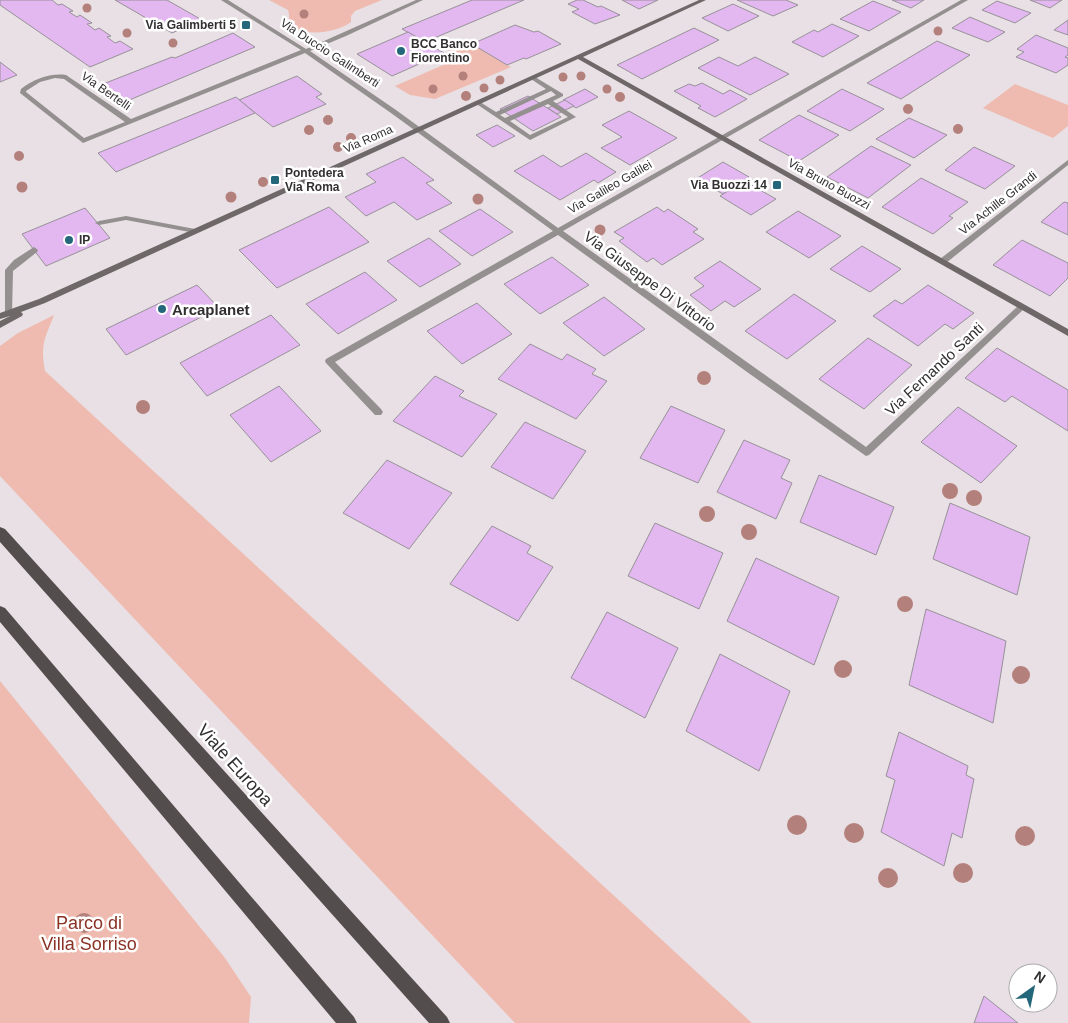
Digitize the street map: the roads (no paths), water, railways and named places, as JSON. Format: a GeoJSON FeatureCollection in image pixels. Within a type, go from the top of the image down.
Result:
{"type":"FeatureCollection","features":[{"type":"Feature","properties":{"kind":"main road","name":"Viale Europa"},"geometry":{"type":"LineString","coordinates":[[0,533],[441,1023]]}},
{"type":"Feature","properties":{"kind":"main road"},"geometry":{"type":"LineString","coordinates":[[0,612],[340,1020]]}},
{"type":"Feature","properties":{"kind":"street","name":"Via Duccio Galimberti"},"geometry":{"type":"LineString","coordinates":[[224,0],[306,50],[420,129]]}},
{"type":"Feature","properties":{"kind":"street","name":"Via Bertelli"},"geometry":{"type":"LineString","coordinates":[[130,122],[66,77],[61,76],[38,81],[23,90],[23,93],[83,141],[130,122],[306,50],[420,0]]}},
{"type":"Feature","properties":{"kind":"street","name":"Via Roma"},"geometry":{"type":"LineString","coordinates":[[0,325],[42,301],[703,0]]}},
{"type":"Feature","properties":{"kind":"street","name":"Via Galileo Galilei"},"geometry":{"type":"LineString","coordinates":[[378,412],[329,361],[965,0]]}},
{"type":"Feature","properties":{"kind":"street","name":"Via Bruno Buozzi"},"geometry":{"type":"LineString","coordinates":[[578,57],[1068,333]]}},
{"type":"Feature","properties":{"kind":"street"},"geometry":{"type":"LineString","coordinates":[[505,121],[561,95],[533,78]]}},
{"type":"Feature","properties":{"kind":"street"},"geometry":{"type":"LineString","coordinates":[[495,115],[551,89]]}},
{"type":"Feature","properties":{"kind":"street"},"geometry":{"type":"LineString","coordinates":[[478,103],[530,138],[573,117],[548,101]]}},
{"type":"Feature","properties":{"kind":"street","name":"Via Giuseppe Di Vittorio"},"geometry":{"type":"LineString","coordinates":[[420,129],[558,231],[866,452]]}},
{"type":"Feature","properties":{"kind":"street","name":"Via Achille Grandi"},"geometry":{"type":"LineString","coordinates":[[943,261],[1068,162]]}},
{"type":"Feature","properties":{"kind":"street"},"geometry":{"type":"LineString","coordinates":[[99,223],[126,218],[195,231]]}},
{"type":"Feature","properties":{"kind":"street"},"geometry":{"type":"LineString","coordinates":[[4,314],[9,270],[34,250]]}},
{"type":"Feature","properties":{"kind":"street","name":"Via Roma"},"geometry":{"type":"LineString","coordinates":[[4,314],[42,301]]}},
{"type":"Feature","properties":{"kind":"street","name":"Via Fernando Santi"},"geometry":{"type":"LineString","coordinates":[[866,452],[1022,307]]}},
{"type":"Feature","properties":{"kind":"place","name":"Via Galimberti 5"},"geometry":{"type":"Point","coordinates":[246,25]}},
{"type":"Feature","properties":{"kind":"place","name":"BCC Banco Fiorentino"},"geometry":{"type":"Point","coordinates":[401,51]}},
{"type":"Feature","properties":{"kind":"place","name":"Pontedera Via Roma"},"geometry":{"type":"Point","coordinates":[275,180]}},
{"type":"Feature","properties":{"kind":"place","name":"Via Buozzi 14"},"geometry":{"type":"Point","coordinates":[777,185]}},
{"type":"Feature","properties":{"kind":"place","name":"IP"},"geometry":{"type":"Point","coordinates":[69,240]}},
{"type":"Feature","properties":{"kind":"place","name":"Arcaplanet"},"geometry":{"type":"Point","coordinates":[162,309]}},
{"type":"Feature","properties":{"kind":"park label","name":"Parco di Villa Sorriso"},"geometry":{"type":"Point","coordinates":[89,933]}}]}
